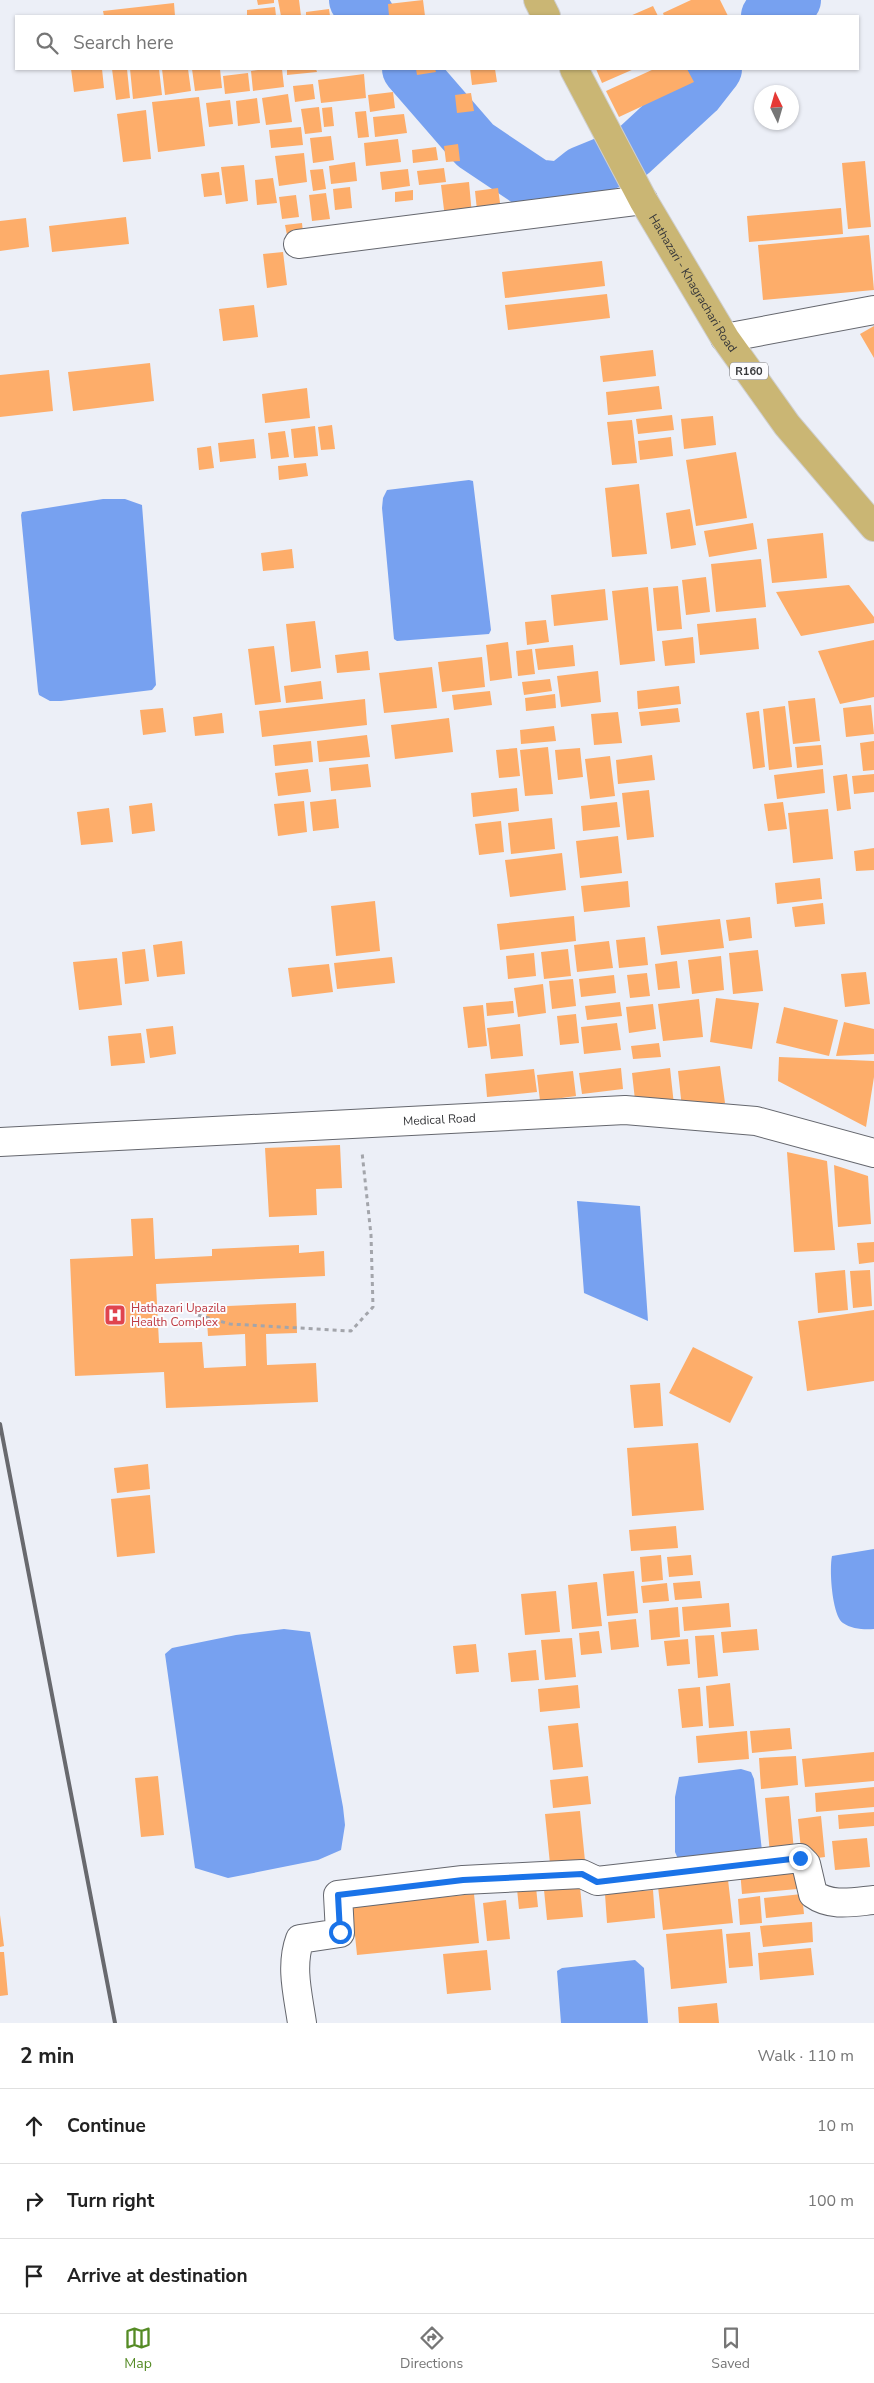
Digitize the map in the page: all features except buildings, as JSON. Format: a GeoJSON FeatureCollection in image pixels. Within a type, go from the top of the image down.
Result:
{"type":"FeatureCollection","features":[{"type":"Feature","properties":{"kind":"main road"},"geometry":{"type":"LineString","coordinates":[[538,0],[546,15]]}},
{"type":"Feature","properties":{"kind":"main road","name":"Hathazari - Khagrachari Road"},"geometry":{"type":"LineString","coordinates":[[575,70],[639,190],[725,338],[787,425],[874,527]]}},
{"type":"Feature","properties":{"kind":"street"},"geometry":{"type":"LineString","coordinates":[[298,244],[639,190]]}},
{"type":"Feature","properties":{"kind":"street"},"geometry":{"type":"LineString","coordinates":[[725,338],[874,310]]}},
{"type":"Feature","properties":{"kind":"street","name":"Medical Road"},"geometry":{"type":"LineString","coordinates":[[0,1142],[625,1110],[756,1121],[874,1153]]}},
{"type":"Feature","properties":{"kind":"street"},"geometry":{"type":"LineString","coordinates":[[302,2023],[294,1962],[296,1950],[300,1938],[340,1932],[338,1895],[463,1880],[582,1874],[597,1882],[800,1858],[806,1864],[813,1894],[823,1901],[874,1900]]}},
{"type":"Feature","properties":{"kind":"path"},"geometry":{"type":"LineString","coordinates":[[198,1316],[230,1324],[351,1331],[373,1307],[371,1235],[360,1124]]}},
{"type":"Feature","properties":{"kind":"water"},"geometry":{"type":"Polygon","coordinates":[[[473,481],[491,630],[489,634],[397,641],[394,639],[382,508],[383,498],[387,490],[473,481]]]}},
{"type":"Feature","properties":{"kind":"water"},"geometry":{"type":"Polygon","coordinates":[[[103,499],[125,499],[142,505],[156,685],[152,690],[50,701],[39,695],[38,691],[21,515],[22,512],[103,499]]]}},
{"type":"Feature","properties":{"kind":"water"},"geometry":{"type":"Polygon","coordinates":[[[577,1201],[640,1206],[648,1321],[584,1293],[577,1201]]]}},
{"type":"Feature","properties":{"kind":"water"},"geometry":{"type":"Polygon","coordinates":[[[874,1549],[874,1629],[854,1628],[843,1623],[836,1611],[831,1581],[832,1556],[874,1549]]]}},
{"type":"Feature","properties":{"kind":"water"},"geometry":{"type":"Polygon","coordinates":[[[284,1629],[310,1632],[343,1807],[345,1825],[341,1850],[318,1860],[228,1878],[195,1868],[165,1654],[172,1648],[236,1635],[284,1629]]]}},
{"type":"Feature","properties":{"kind":"water"},"geometry":{"type":"Polygon","coordinates":[[[741,1769],[751,1772],[754,1779],[762,1851],[678,1859],[675,1852],[675,1797],[679,1777],[741,1769]]]}},
{"type":"Feature","properties":{"kind":"water"},"geometry":{"type":"Polygon","coordinates":[[[635,1960],[644,1968],[648,2023],[561,2023],[557,1971],[562,1968],[635,1960]]]}},
{"type":"Feature","properties":{"kind":"waterway"},"geometry":{"type":"LineString","coordinates":[[356,0],[367,15]]}},
{"type":"Feature","properties":{"kind":"waterway"},"geometry":{"type":"LineString","coordinates":[[770,15],[794,0]]}},
{"type":"Feature","properties":{"kind":"waterway"},"geometry":{"type":"LineString","coordinates":[[410,70],[475,145],[536,186],[562,189],[582,173],[631,153],[697,92],[714,70]]}},
{"type":"Feature","properties":{"kind":"railway"},"geometry":{"type":"LineString","coordinates":[[0,1424],[115,2023]]}},
{"type":"Feature","properties":{"kind":"place","name":"Hathazari Upazila Health Complex"},"geometry":{"type":"Point","coordinates":[115,1315]}},
{"type":"Feature","properties":{"kind":"route"},"geometry":{"type":"LineString","coordinates":[[340,1932],[338,1895],[463,1880],[582,1874],[597,1882],[800,1858]]}}]}
